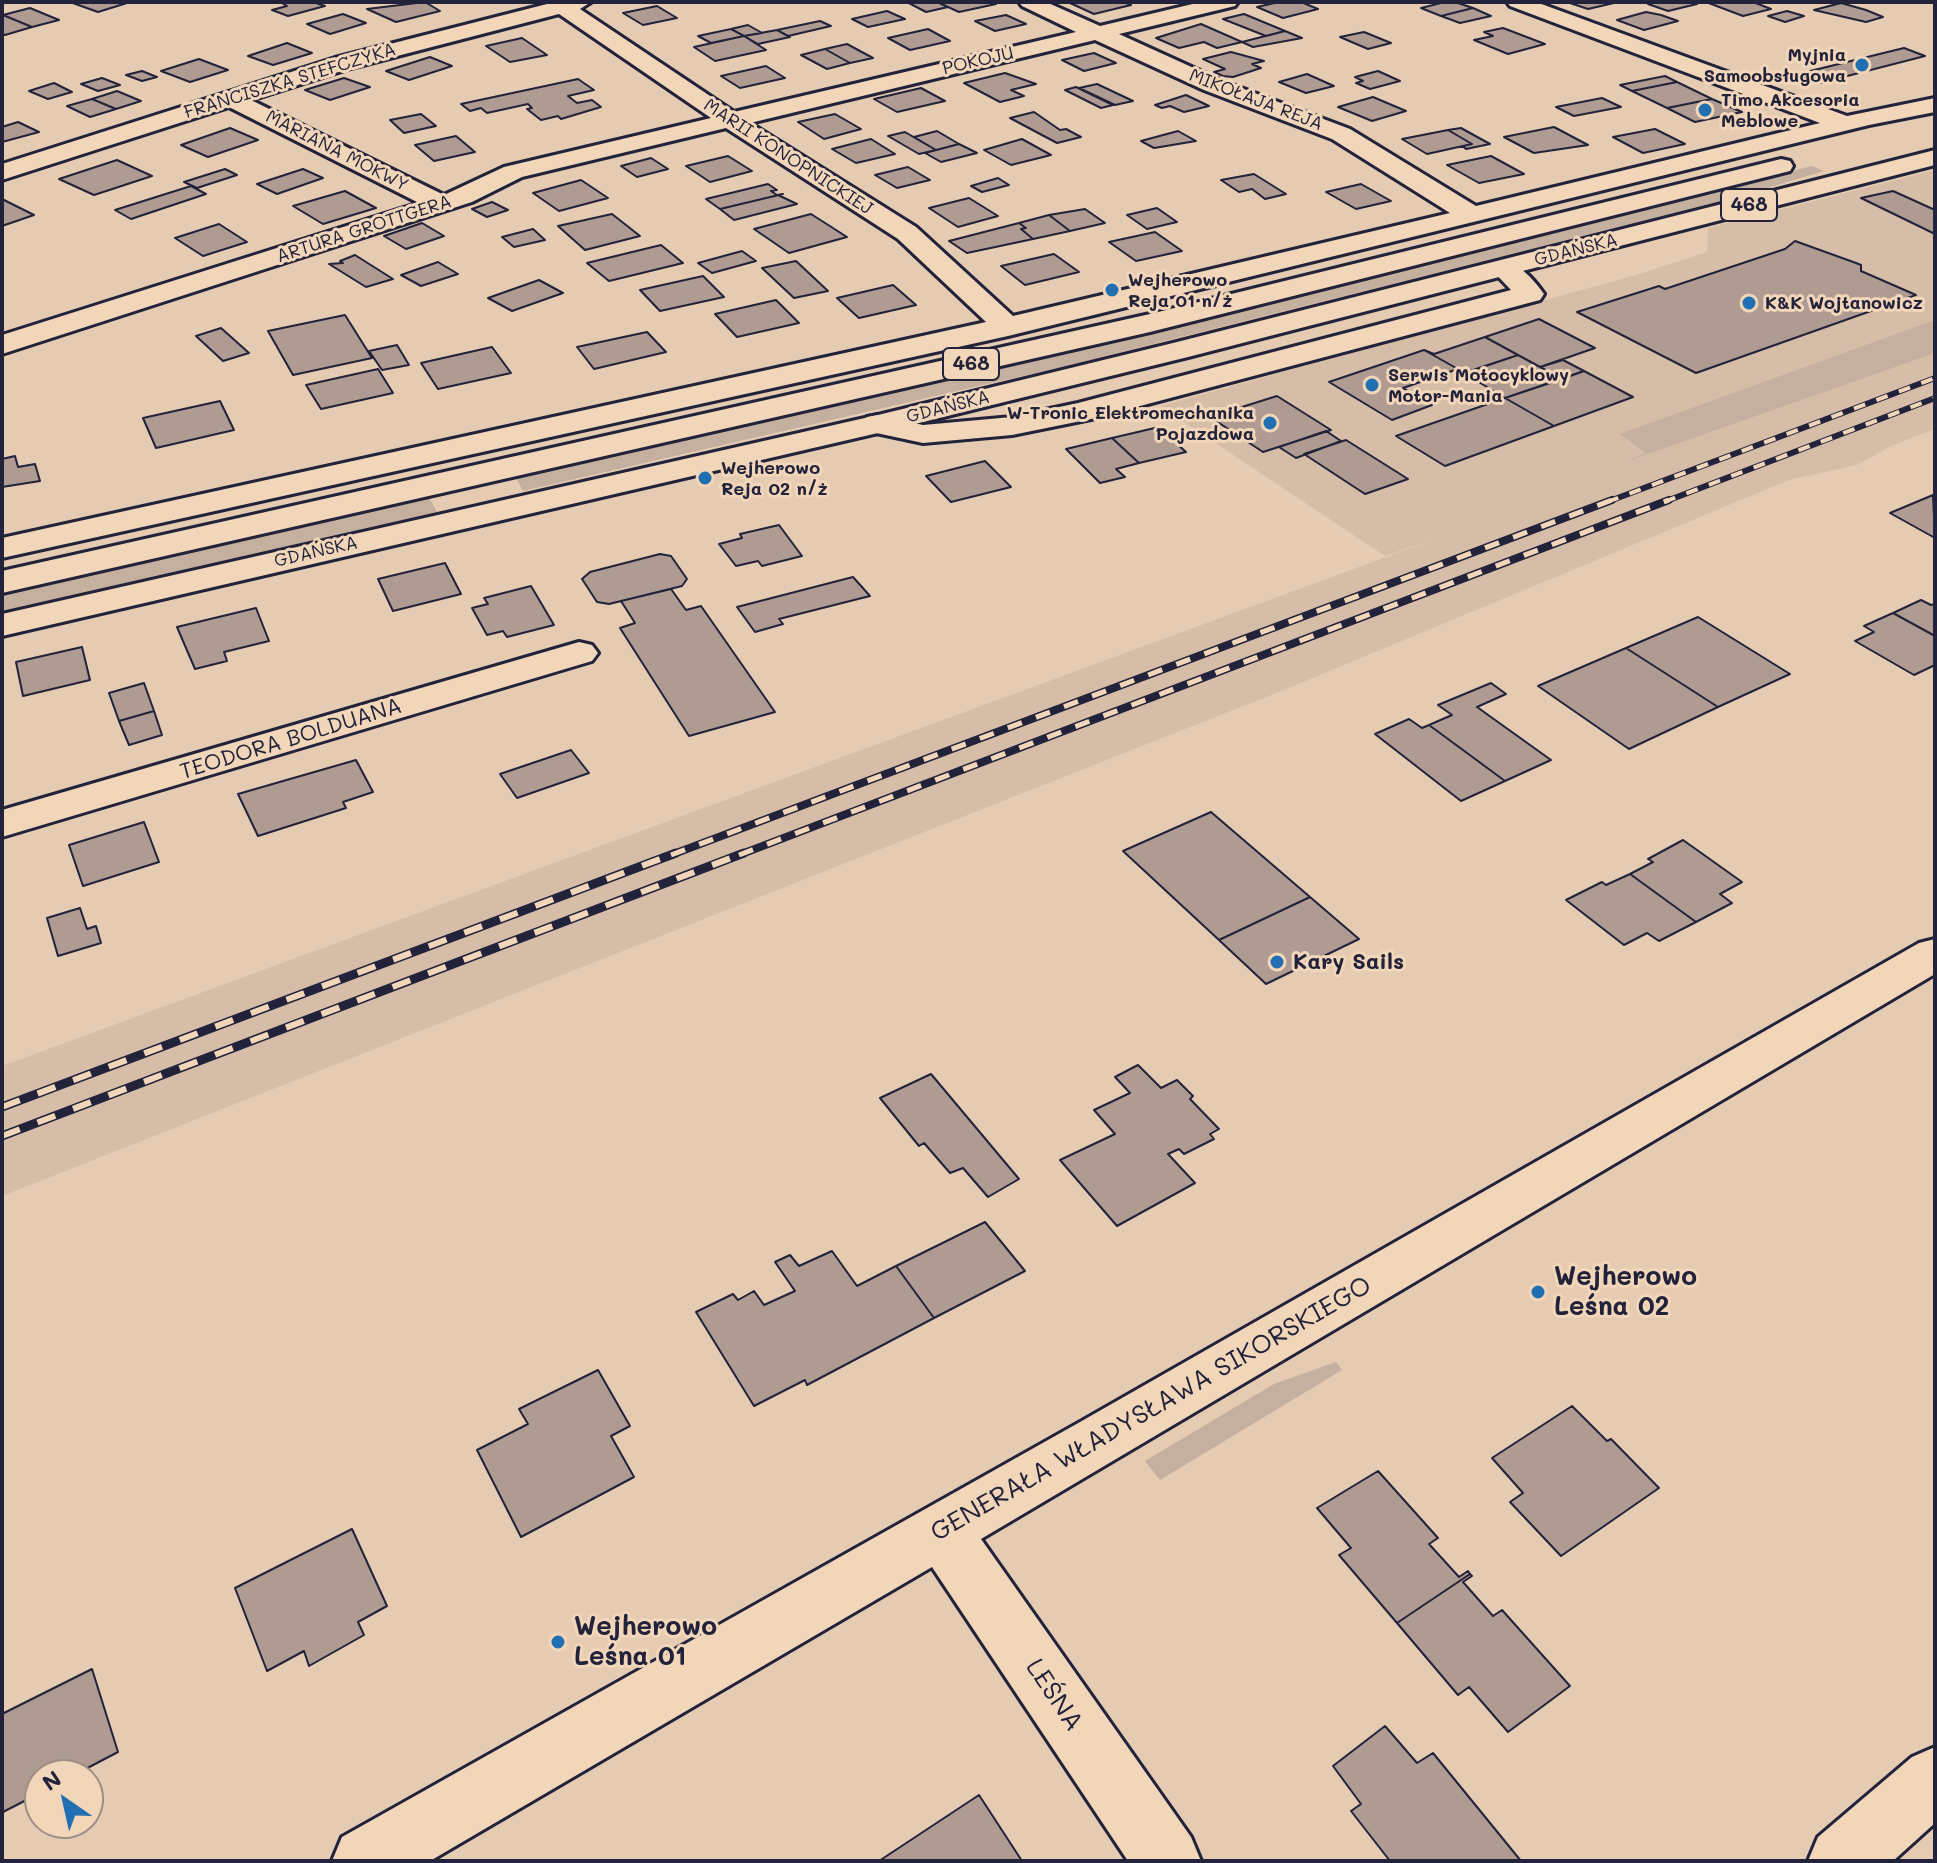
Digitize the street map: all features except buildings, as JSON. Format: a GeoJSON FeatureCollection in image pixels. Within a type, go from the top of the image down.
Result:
{"type":"FeatureCollection","features":[{"type":"Feature","properties":{"kind":"street","name":"MIKOŁAJA REJA"},"geometry":{"type":"LineString","coordinates":[[1029,2],[1212,85],[1341,134],[1473,216]]}},
{"type":"Feature","properties":{"kind":"street","name":"POKOJU"},"geometry":{"type":"LineString","coordinates":[[728,119],[1228,2]]}},
{"type":"Feature","properties":{"kind":"street"},"geometry":{"type":"LineString","coordinates":[[1517,2],[1846,124]]}},
{"type":"Feature","properties":{"kind":"street","name":"FRANCISZKA STEFCZYKA"},"geometry":{"type":"LineString","coordinates":[[2,172],[400,47],[566,3]]}},
{"type":"Feature","properties":{"kind":"street","name":"MARII KONOPNICKIEJ"},"geometry":{"type":"LineString","coordinates":[[566,3],[728,119],[907,233],[1008,327]]}},
{"type":"Feature","properties":{"kind":"street","name":"MARIANA MOKWY"},"geometry":{"type":"LineString","coordinates":[[231,99],[442,204]]}},
{"type":"Feature","properties":{"kind":"street"},"geometry":{"type":"LineString","coordinates":[[2,548],[1008,327],[1935,105]]}},
{"type":"Feature","properties":{"kind":"street","name":"ARTURA GROTTGERA"},"geometry":{"type":"LineString","coordinates":[[2,345],[442,204],[513,172],[728,119]]}},
{"type":"Feature","properties":{"kind":"street","name":"GDAŃSKA"},"geometry":{"type":"LineString","coordinates":[[2,582],[1150,323],[1935,128]]}},
{"type":"Feature","properties":{"kind":"street","name":"GDAŃSKA"},"geometry":{"type":"LineString","coordinates":[[2,625],[878,424],[1505,269],[1935,157]]}},
{"type":"Feature","properties":{"kind":"street","name":"TEODORA BOLDUANA"},"geometry":{"type":"LineString","coordinates":[[2,824],[579,653]]}},
{"type":"Feature","properties":{"kind":"street","name":"GENERAŁA WŁADYSŁAWA SIKORSKIEGO"},"geometry":{"type":"LineString","coordinates":[[366,1861],[1340,1302],[1935,954]]}},
{"type":"Feature","properties":{"kind":"street","name":"LEŚNA"},"geometry":{"type":"LineString","coordinates":[[941,1530],[1167,1861]]}},
{"type":"Feature","properties":{"kind":"street"},"geometry":{"type":"LineString","coordinates":[[1842,1861],[1935,1780]]}},
{"type":"Feature","properties":{"kind":"shaded area"},"geometry":{"type":"Polygon","coordinates":[[[1812,166],[1824,171],[1741,196],[1070,365],[523,491],[515,476],[1181,323],[1812,166]]]}},
{"type":"Feature","properties":{"kind":"shaded area"},"geometry":{"type":"Polygon","coordinates":[[[1935,170],[1935,429],[1891,446],[1857,465],[1789,480],[1279,692],[2,1196],[2,1066],[1446,535],[1385,556],[1160,406],[1636,275],[1707,252],[1708,228],[1935,170]]]}},
{"type":"Feature","properties":{"kind":"shaded area"},"geometry":{"type":"Polygon","coordinates":[[[1935,320],[1935,353],[1622,463],[1646,453],[1620,434],[1935,320]]]}},
{"type":"Feature","properties":{"kind":"shaded area"},"geometry":{"type":"Polygon","coordinates":[[[428,496],[437,512],[2,611],[2,593],[428,496]]]}},
{"type":"Feature","properties":{"kind":"shaded area"},"geometry":{"type":"Polygon","coordinates":[[[1336,1362],[1342,1370],[1160,1480],[1145,1461],[1274,1384],[1336,1362]]]}},
{"type":"Feature","properties":{"kind":"railway"},"geometry":{"type":"LineString","coordinates":[[1607,502],[1935,378]]}},
{"type":"Feature","properties":{"kind":"railway"},"geometry":{"type":"LineString","coordinates":[[1664,502],[1935,398]]}},
{"type":"Feature","properties":{"kind":"railway"},"geometry":{"type":"LineString","coordinates":[[671,855],[1612,500]]}},
{"type":"Feature","properties":{"kind":"railway"},"geometry":{"type":"LineString","coordinates":[[739,855],[1669,500]]}},
{"type":"Feature","properties":{"kind":"railway"},"geometry":{"type":"LineString","coordinates":[[2,1107],[676,853]]}},
{"type":"Feature","properties":{"kind":"railway"},"geometry":{"type":"LineString","coordinates":[[2,1136],[744,853]]}},
{"type":"Feature","properties":{"kind":"place","name":"Myjnia Samoobsługowa"},"geometry":{"type":"Point","coordinates":[1862,65]}},
{"type":"Feature","properties":{"kind":"place","name":"Timo Akcesoria Meblowe"},"geometry":{"type":"Point","coordinates":[1705,110]}},
{"type":"Feature","properties":{"kind":"place","name":"Wejherowo Reja 01 n/ż"},"geometry":{"type":"Point","coordinates":[1112,290]}},
{"type":"Feature","properties":{"kind":"place","name":"K&K Wojtanowicz"},"geometry":{"type":"Point","coordinates":[1749,303]}},
{"type":"Feature","properties":{"kind":"place","name":"Serwis Motocyklowy Motor-Mania"},"geometry":{"type":"Point","coordinates":[1372,385]}},
{"type":"Feature","properties":{"kind":"place","name":"W-Tronic Elektromechanika Pojazdowa"},"geometry":{"type":"Point","coordinates":[1270,423]}},
{"type":"Feature","properties":{"kind":"place","name":"Wejherowo Reja 02 n/ż"},"geometry":{"type":"Point","coordinates":[705,478]}},
{"type":"Feature","properties":{"kind":"place","name":"Kary Sails"},"geometry":{"type":"Point","coordinates":[1277,962]}},
{"type":"Feature","properties":{"kind":"place","name":"Wejherowo Leśna 02"},"geometry":{"type":"Point","coordinates":[1538,1292]}},
{"type":"Feature","properties":{"kind":"place","name":"Wejherowo Leśna 01"},"geometry":{"type":"Point","coordinates":[558,1642]}}]}
